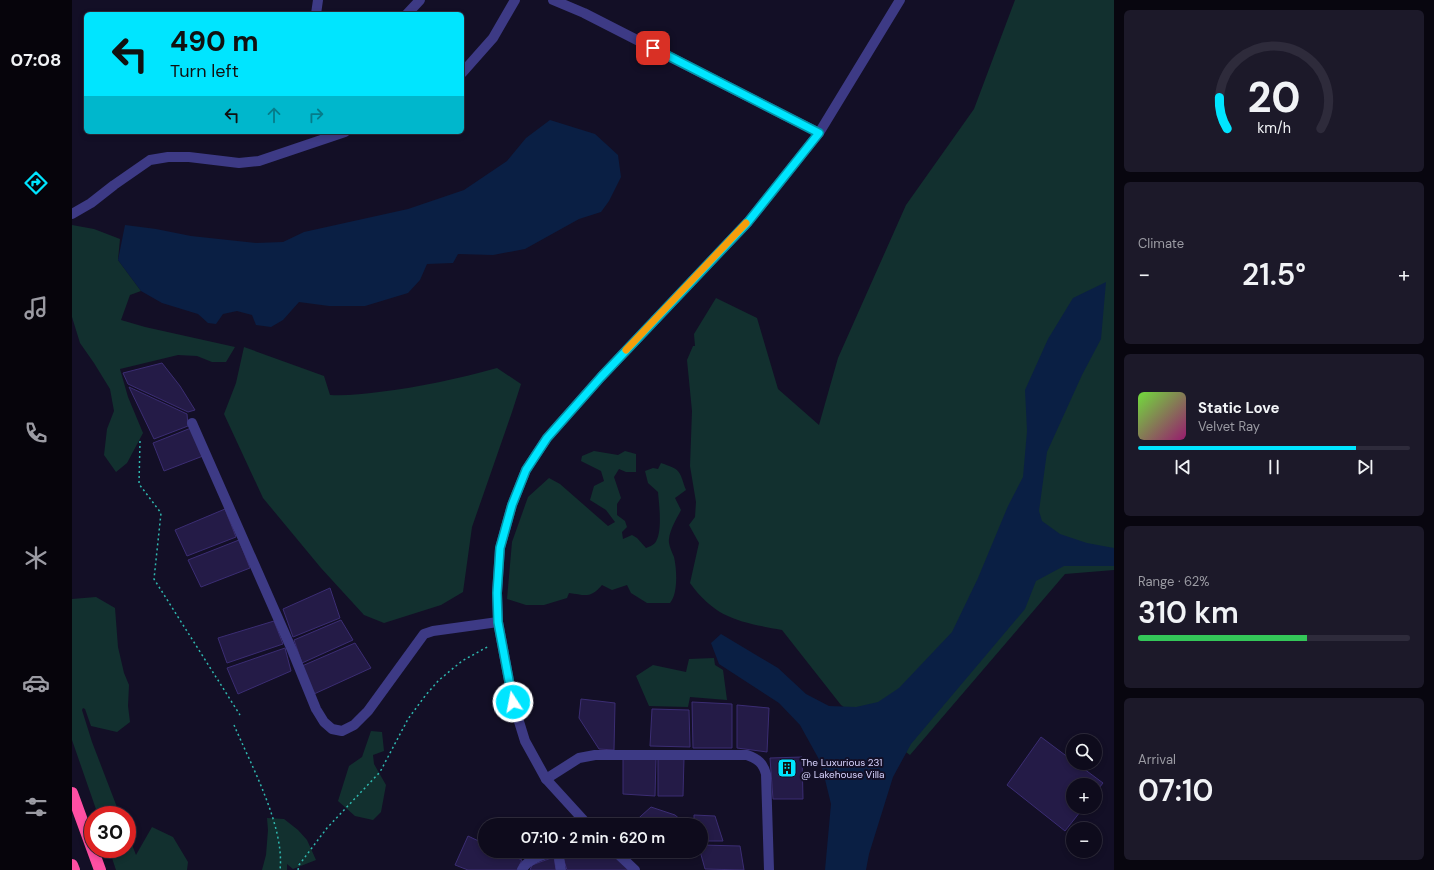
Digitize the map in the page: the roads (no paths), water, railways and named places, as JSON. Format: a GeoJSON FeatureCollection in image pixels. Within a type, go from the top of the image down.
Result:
{"type":"FeatureCollection","features":[{"type":"Feature","properties":{"kind":"highway"},"geometry":{"type":"LineString","coordinates":[[72,793],[100,870]]}},
{"type":"Feature","properties":{"kind":"highway"},"geometry":{"type":"LineString","coordinates":[[72,865],[74,870]]}},
{"type":"Feature","properties":{"kind":"street"},"geometry":{"type":"LineString","coordinates":[[316,12],[318,0]]}},
{"type":"Feature","properties":{"kind":"street"},"geometry":{"type":"LineString","coordinates":[[409,12],[420,0]]}},
{"type":"Feature","properties":{"kind":"street"},"geometry":{"type":"LineString","coordinates":[[464,71],[493,38],[515,0]]}},
{"type":"Feature","properties":{"kind":"street"},"geometry":{"type":"LineString","coordinates":[[553,0],[591,17],[819,133]]}},
{"type":"Feature","properties":{"kind":"street"},"geometry":{"type":"LineString","coordinates":[[582,818],[546,779],[525,741],[513,702],[498,622],[497,593],[500,548],[512,505],[526,470],[547,438],[601,377],[748,222],[819,133],[900,0]]}},
{"type":"Feature","properties":{"kind":"street"},"geometry":{"type":"LineString","coordinates":[[72,214],[91,203],[131,172],[150,160],[168,157],[189,157],[239,163],[259,162],[339,134]]}},
{"type":"Feature","properties":{"kind":"street"},"geometry":{"type":"LineString","coordinates":[[192,423],[292,650],[316,709],[324,722],[332,729],[342,731],[354,725],[368,711],[424,634],[433,631],[498,622]]}},
{"type":"Feature","properties":{"kind":"street"},"geometry":{"type":"LineString","coordinates":[[546,779],[579,758],[595,755],[747,755],[757,758],[764,765],[766,774],[769,870]]}},
{"type":"Feature","properties":{"kind":"street"},"geometry":{"type":"LineString","coordinates":[[522,870],[531,860],[536,858]]}},
{"type":"Feature","properties":{"kind":"street"},"geometry":{"type":"LineString","coordinates":[[559,858],[561,870]]}},
{"type":"Feature","properties":{"kind":"street"},"geometry":{"type":"LineString","coordinates":[[622,858],[635,870]]}},
{"type":"Feature","properties":{"kind":"water"},"geometry":{"type":"Polygon","coordinates":[[[550,120],[595,134],[618,155],[621,177],[609,201],[601,212],[579,219],[525,249],[493,255],[458,254],[453,263],[427,264],[420,280],[408,293],[365,306],[329,306],[299,302],[283,320],[271,327],[256,325],[252,315],[237,311],[223,314],[216,324],[208,323],[198,314],[162,303],[141,291],[118,260],[125,225],[191,236],[256,243],[283,242],[304,232],[408,209],[464,190],[507,161],[526,138],[550,120]]]}},
{"type":"Feature","properties":{"kind":"water"},"geometry":{"type":"Polygon","coordinates":[[[1106,282],[1101,339],[1082,375],[1047,452],[1039,511],[1042,521],[1060,534],[1087,543],[1114,548],[1114,566],[1064,566],[1036,581],[1025,609],[911,744],[893,777],[869,854],[866,870],[825,870],[831,804],[821,763],[800,725],[779,703],[719,664],[711,643],[721,634],[778,668],[806,694],[829,706],[856,707],[878,702],[899,688],[952,632],[978,578],[1008,506],[1023,477],[1027,431],[1025,390],[1048,339],[1073,298],[1106,282]]]}},
{"type":"Feature","properties":{"kind":"place","name":"The Luxurious 231 @ Lakehouse Villa"},"geometry":{"type":"Point","coordinates":[787,768]}}]}
